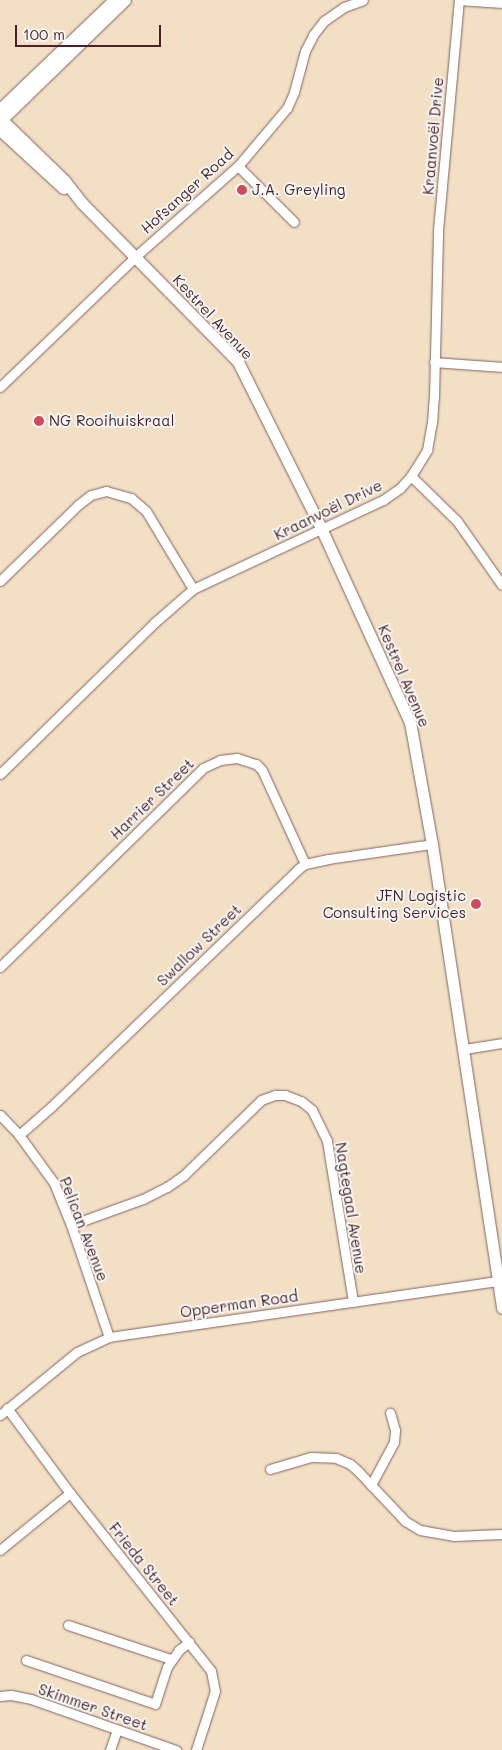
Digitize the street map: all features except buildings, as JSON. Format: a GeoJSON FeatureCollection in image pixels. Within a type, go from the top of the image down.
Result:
{"type":"FeatureCollection","features":[{"type":"Feature","properties":{"kind":"street"},"geometry":{"type":"LineString","coordinates":[[0,120],[114,0]]}},
{"type":"Feature","properties":{"kind":"street"},"geometry":{"type":"LineString","coordinates":[[0,120],[125,0]]}},
{"type":"Feature","properties":{"kind":"street","name":"Hofsanger Road"},"geometry":{"type":"LineString","coordinates":[[0,387],[135,257],[238,166],[287,108],[294,92],[305,51],[313,34],[324,21],[344,7],[363,0]]}},
{"type":"Feature","properties":{"kind":"street"},"geometry":{"type":"LineString","coordinates":[[459,0],[502,3]]}},
{"type":"Feature","properties":{"kind":"street","name":"Kraanvoël Drive"},"geometry":{"type":"LineString","coordinates":[[0,774],[154,623],[193,589],[384,500],[400,488],[411,476],[427,450],[432,423],[438,230],[459,0]]}},
{"type":"Feature","properties":{"kind":"street","name":"Kestrel Avenue"},"geometry":{"type":"LineString","coordinates":[[0,120],[64,180],[82,203],[238,362],[321,528],[410,722],[432,844],[502,1308]]}},
{"type":"Feature","properties":{"kind":"street"},"geometry":{"type":"LineString","coordinates":[[238,166],[294,222]]}},
{"type":"Feature","properties":{"kind":"street"},"geometry":{"type":"LineString","coordinates":[[434,362],[502,368]]}},
{"type":"Feature","properties":{"kind":"street"},"geometry":{"type":"LineString","coordinates":[[411,476],[457,521],[502,585]]}},
{"type":"Feature","properties":{"kind":"street"},"geometry":{"type":"LineString","coordinates":[[0,581],[78,505],[91,494],[106,491],[131,498],[146,511],[193,589]]}},
{"type":"Feature","properties":{"kind":"street","name":"Harrier Street"},"geometry":{"type":"LineString","coordinates":[[0,967],[203,768],[220,760],[238,758],[249,760],[262,770],[305,864]]}},
{"type":"Feature","properties":{"kind":"street","name":"Swallow Street"},"geometry":{"type":"LineString","coordinates":[[19,1135],[51,1107],[289,876],[305,864],[328,858],[432,844]]}},
{"type":"Feature","properties":{"kind":"street"},"geometry":{"type":"LineString","coordinates":[[464,1049],[502,1043]]}},
{"type":"Feature","properties":{"kind":"street","name":"Nagtegaal Avenue"},"geometry":{"type":"LineString","coordinates":[[71,1225],[143,1199],[167,1188],[184,1175],[261,1100],[275,1094],[285,1095],[301,1101],[312,1110],[327,1141],[353,1302]]}},
{"type":"Feature","properties":{"kind":"street","name":"Pelican Avenue"},"geometry":{"type":"LineString","coordinates":[[0,1114],[19,1135],[54,1183],[71,1225],[109,1337]]}},
{"type":"Feature","properties":{"kind":"street","name":"Opperman Road"},"geometry":{"type":"LineString","coordinates":[[3,1412],[77,1352],[109,1337],[498,1281]]}},
{"type":"Feature","properties":{"kind":"street","name":"Frieda Street"},"geometry":{"type":"LineString","coordinates":[[3,1412],[70,1493],[211,1671],[215,1683],[213,1700],[196,1750]]}},
{"type":"Feature","properties":{"kind":"street"},"geometry":{"type":"LineString","coordinates":[[371,1485],[395,1438],[395,1430],[390,1413]]}},
{"type":"Feature","properties":{"kind":"street"},"geometry":{"type":"LineString","coordinates":[[270,1469],[300,1459],[329,1457],[350,1464],[405,1521],[420,1530],[454,1536],[502,1534]]}},
{"type":"Feature","properties":{"kind":"street"},"geometry":{"type":"LineString","coordinates":[[0,1550],[70,1493]]}},
{"type":"Feature","properties":{"kind":"street"},"geometry":{"type":"LineString","coordinates":[[68,1625],[171,1658]]}},
{"type":"Feature","properties":{"kind":"street"},"geometry":{"type":"LineString","coordinates":[[26,1660],[155,1704],[171,1658],[189,1642]]}},
{"type":"Feature","properties":{"kind":"street","name":"Skimmer Street"},"geometry":{"type":"LineString","coordinates":[[0,1696],[11,1695],[31,1699],[176,1750]]}},
{"type":"Feature","properties":{"kind":"street"},"geometry":{"type":"LineString","coordinates":[[110,1750],[117,1730]]}},
{"type":"Feature","properties":{"kind":"place","name":"J.A. Greyling"},"geometry":{"type":"Point","coordinates":[242,190]}},
{"type":"Feature","properties":{"kind":"place","name":"NG Rooihuiskraal"},"geometry":{"type":"Point","coordinates":[39,421]}},
{"type":"Feature","properties":{"kind":"place","name":"JFN Logistic Consulting Services"},"geometry":{"type":"Point","coordinates":[476,904]}}]}
